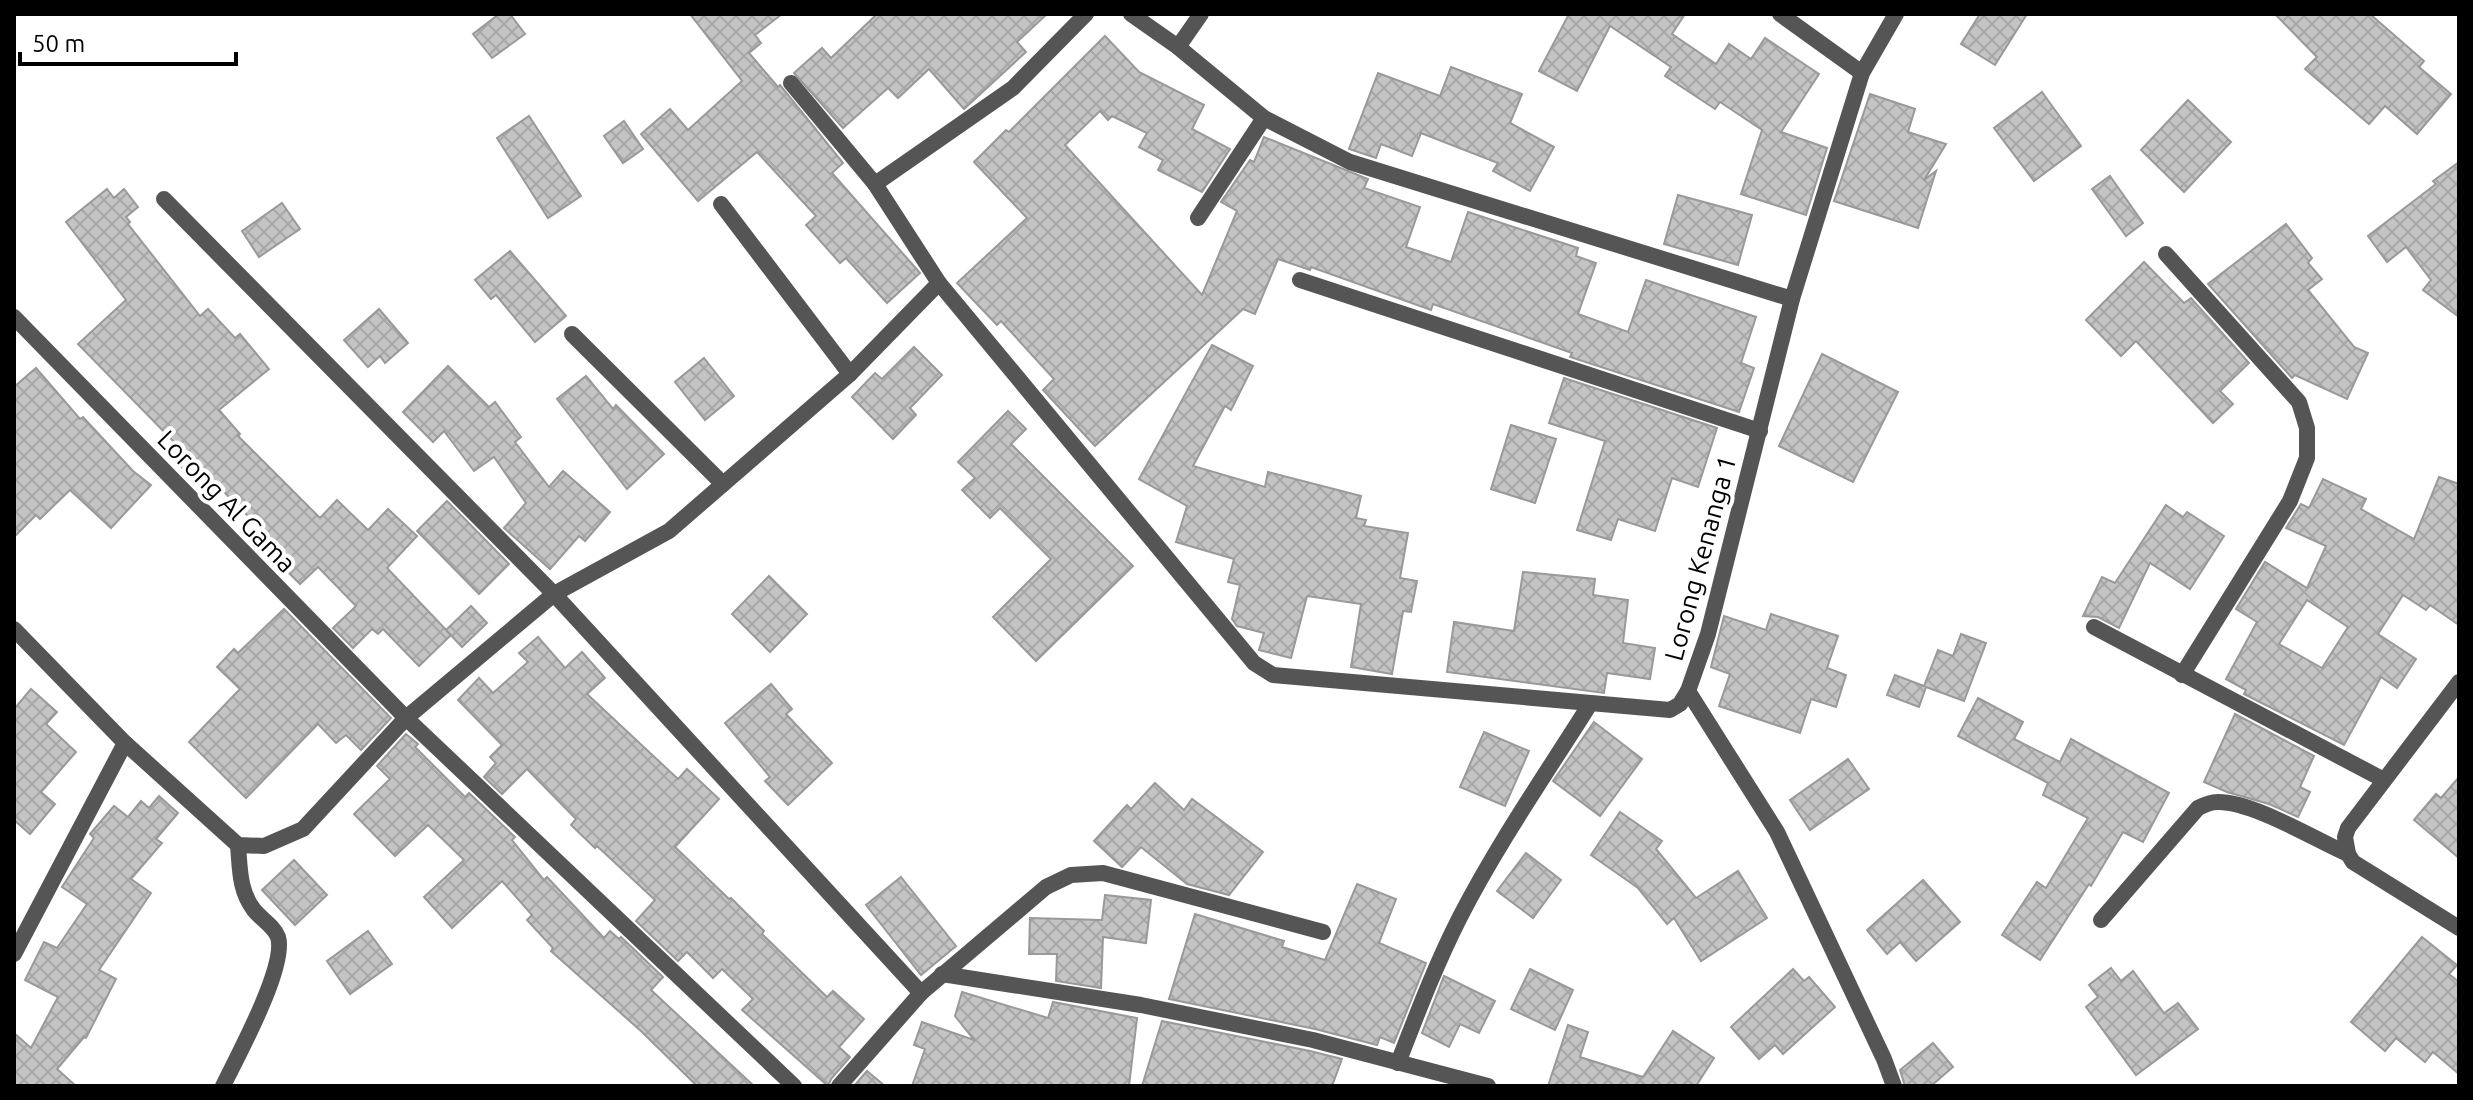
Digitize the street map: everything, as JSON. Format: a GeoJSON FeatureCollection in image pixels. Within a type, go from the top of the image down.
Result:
{"type":"FeatureCollection","features":[{"type":"Feature","properties":{"kind":"street"},"geometry":{"type":"LineString","coordinates":[[875,184],[1013,88],[1086,14]]}},
{"type":"Feature","properties":{"kind":"street"},"geometry":{"type":"LineString","coordinates":[[1131,14],[1178,47],[1264,118],[1350,162],[1792,299]]}},
{"type":"Feature","properties":{"kind":"street"},"geometry":{"type":"LineString","coordinates":[[1178,47],[1201,14]]}},
{"type":"Feature","properties":{"kind":"street"},"geometry":{"type":"LineString","coordinates":[[1780,14],[1862,73]]}},
{"type":"Feature","properties":{"kind":"street","name":"Lorong Kenanga 1"},"geometry":{"type":"LineString","coordinates":[[1894,1086],[1777,832],[1688,691],[1708,634],[1792,299],[1862,73],[1896,14]]}},
{"type":"Feature","properties":{"kind":"street"},"geometry":{"type":"LineString","coordinates":[[791,83],[875,184],[939,283],[1254,663],[1273,675],[1670,710],[1680,704],[1688,691]]}},
{"type":"Feature","properties":{"kind":"street"},"geometry":{"type":"LineString","coordinates":[[1198,218],[1264,118]]}},
{"type":"Feature","properties":{"kind":"street"},"geometry":{"type":"LineString","coordinates":[[164,199],[554,594],[921,993]]}},
{"type":"Feature","properties":{"kind":"street"},"geometry":{"type":"LineString","coordinates":[[721,204],[850,374]]}},
{"type":"Feature","properties":{"kind":"street"},"geometry":{"type":"LineString","coordinates":[[2166,254],[2299,402],[2307,428],[2307,458],[2290,501],[2182,675]]}},
{"type":"Feature","properties":{"kind":"street"},"geometry":{"type":"LineString","coordinates":[[1300,280],[1760,431]]}},
{"type":"Feature","properties":{"kind":"street"},"geometry":{"type":"LineString","coordinates":[[14,629],[125,743],[238,845],[264,846],[303,829],[406,718],[554,594],[669,531],[850,374],[939,283]]}},
{"type":"Feature","properties":{"kind":"street","name":"Lorong Al Gama"},"geometry":{"type":"LineString","coordinates":[[14,317],[406,718],[794,1086]]}},
{"type":"Feature","properties":{"kind":"street"},"geometry":{"type":"LineString","coordinates":[[572,334],[723,484]]}},
{"type":"Feature","properties":{"kind":"street"},"geometry":{"type":"LineString","coordinates":[[2094,627],[2384,780]]}},
{"type":"Feature","properties":{"kind":"street"},"geometry":{"type":"LineString","coordinates":[[2459,682],[2348,828],[2345,837],[2353,862],[2459,928]]}},
{"type":"Feature","properties":{"kind":"street"},"geometry":{"type":"LineString","coordinates":[[1398,1063],[1460,917],[1590,704]]}},
{"type":"Feature","properties":{"kind":"street"},"geometry":{"type":"LineString","coordinates":[[14,954],[125,743]]}},
{"type":"Feature","properties":{"kind":"street"},"geometry":{"type":"LineString","coordinates":[[2101,920],[2198,808],[2214,802],[2260,813],[2348,854]]}},
{"type":"Feature","properties":{"kind":"street"},"geometry":{"type":"LineString","coordinates":[[223,1086],[266,994],[279,955],[278,936],[254,910],[241,886],[238,845]]}},
{"type":"Feature","properties":{"kind":"street"},"geometry":{"type":"LineString","coordinates":[[839,1086],[921,993],[1046,887],[1071,875],[1103,873],[1323,932]]}},
{"type":"Feature","properties":{"kind":"street"},"geometry":{"type":"LineString","coordinates":[[942,974],[1157,1008],[1313,1040],[1488,1086]]}},
{"type":"Feature","properties":{"kind":"building"},"geometry":{"type":"Polygon","coordinates":[[[499,14],[510,14],[525,34],[492,58],[473,34],[499,14]]]}},
{"type":"Feature","properties":{"kind":"building"},"geometry":{"type":"Polygon","coordinates":[[[690,14],[782,14],[755,35],[761,43],[749,53],[778,87],[780,85],[843,163],[832,173],[920,273],[887,303],[846,258],[840,263],[806,225],[816,216],[757,152],[698,201],[641,134],[670,109],[688,130],[742,81],[690,14]]]}},
{"type":"Feature","properties":{"kind":"building"},"geometry":{"type":"Polygon","coordinates":[[[877,14],[1047,14],[1017,42],[1026,52],[964,109],[929,69],[898,98],[888,88],[843,128],[794,73],[822,48],[831,58],[877,14]]]}},
{"type":"Feature","properties":{"kind":"building"},"geometry":{"type":"Polygon","coordinates":[[[1569,14],[1685,14],[1672,34],[1716,64],[1729,44],[1751,59],[1765,38],[1819,74],[1781,132],[1827,148],[1806,215],[1741,194],[1762,130],[1720,102],[1715,109],[1665,76],[1671,67],[1610,26],[1577,91],[1539,71],[1569,14]]]}},
{"type":"Feature","properties":{"kind":"building"},"geometry":{"type":"Polygon","coordinates":[[[1980,14],[2027,14],[1995,65],[1961,44],[1980,14]]]}},
{"type":"Feature","properties":{"kind":"building"},"geometry":{"type":"Polygon","coordinates":[[[2275,14],[2370,14],[2424,61],[2419,67],[2451,94],[2417,134],[2385,106],[2369,124],[2305,69],[2317,57],[2275,14]]]}},
{"type":"Feature","properties":{"kind":"building"},"geometry":{"type":"Polygon","coordinates":[[[1105,36],[1139,72],[1204,105],[1192,129],[1230,149],[1202,192],[1158,170],[1163,160],[1139,147],[1147,133],[1112,116],[1108,120],[1100,111],[1065,145],[1202,295],[1237,211],[1221,202],[1250,160],[1254,162],[1264,137],[1368,179],[1364,188],[1420,207],[1406,247],[1451,262],[1468,212],[1578,248],[1576,256],[1596,263],[1578,314],[1628,332],[1646,280],[1756,317],[1741,363],[1754,368],[1739,412],[1570,357],[1572,353],[1433,304],[1431,310],[1311,267],[1310,270],[1278,259],[1255,314],[1243,309],[1095,446],[1043,390],[1054,379],[1001,321],[997,325],[957,283],[1027,218],[974,162],[1006,130],[1009,132],[1105,36]]]}},
{"type":"Feature","properties":{"kind":"building"},"geometry":{"type":"Polygon","coordinates":[[[1451,67],[1522,94],[1510,123],[1554,147],[1530,191],[1493,171],[1498,163],[1421,133],[1412,156],[1381,144],[1376,158],[1349,149],[1378,73],[1440,96],[1451,67]]]}},
{"type":"Feature","properties":{"kind":"building"},"geometry":{"type":"Polygon","coordinates":[[[2042,92],[2081,146],[2034,181],[1994,128],[2042,92]]]}},
{"type":"Feature","properties":{"kind":"building"},"geometry":{"type":"Polygon","coordinates":[[[1870,94],[1915,109],[1908,132],[1946,144],[1924,180],[1936,171],[1918,228],[1834,201],[1870,94]]]}},
{"type":"Feature","properties":{"kind":"building"},"geometry":{"type":"Polygon","coordinates":[[[2188,100],[2231,142],[2184,192],[2141,150],[2188,100]]]}},
{"type":"Feature","properties":{"kind":"building"},"geometry":{"type":"Polygon","coordinates":[[[529,116],[581,196],[548,218],[497,138],[529,116]]]}},
{"type":"Feature","properties":{"kind":"building"},"geometry":{"type":"Polygon","coordinates":[[[624,121],[643,149],[623,163],[604,136],[624,121]]]}},
{"type":"Feature","properties":{"kind":"building"},"geometry":{"type":"Polygon","coordinates":[[[2459,162],[2459,317],[2423,290],[2431,280],[2406,247],[2387,262],[2368,236],[2436,184],[2433,181],[2459,162]]]}},
{"type":"Feature","properties":{"kind":"building"},"geometry":{"type":"Polygon","coordinates":[[[2110,176],[2143,223],[2126,236],[2092,189],[2110,176]]]}},
{"type":"Feature","properties":{"kind":"building"},"geometry":{"type":"Polygon","coordinates":[[[107,189],[114,198],[124,189],[138,207],[126,217],[130,222],[128,224],[200,316],[208,309],[235,338],[240,334],[269,369],[219,410],[240,434],[238,436],[320,518],[337,500],[368,530],[388,509],[417,536],[387,568],[451,635],[419,666],[383,629],[378,634],[372,629],[353,648],[333,628],[356,606],[318,567],[300,584],[281,565],[289,557],[202,470],[192,479],[170,454],[178,446],[78,344],[126,300],[66,222],[107,189]]]}},
{"type":"Feature","properties":{"kind":"building"},"geometry":{"type":"Polygon","coordinates":[[[1678,195],[1752,215],[1738,265],[1664,244],[1678,195]]]}},
{"type":"Feature","properties":{"kind":"building"},"geometry":{"type":"Polygon","coordinates":[[[282,203],[300,229],[259,257],[242,231],[282,203]]]}},
{"type":"Feature","properties":{"kind":"building"},"geometry":{"type":"Polygon","coordinates":[[[2286,224],[2312,258],[2308,263],[2322,279],[2308,290],[2354,347],[2368,353],[2347,399],[2295,375],[2292,378],[2208,284],[2286,224]]]}},
{"type":"Feature","properties":{"kind":"building"},"geometry":{"type":"Polygon","coordinates":[[[510,251],[566,316],[535,342],[496,295],[491,299],[475,280],[510,251]]]}},
{"type":"Feature","properties":{"kind":"building"},"geometry":{"type":"Polygon","coordinates":[[[2144,262],[2184,303],[2191,298],[2249,363],[2220,391],[2233,404],[2213,423],[2136,341],[2121,356],[2086,320],[2144,262]]]}},
{"type":"Feature","properties":{"kind":"building"},"geometry":{"type":"Polygon","coordinates":[[[379,309],[408,343],[385,363],[380,356],[368,367],[344,340],[379,309]]]}},
{"type":"Feature","properties":{"kind":"building"},"geometry":{"type":"Polygon","coordinates":[[[1212,345],[1253,366],[1231,410],[1225,406],[1193,466],[1265,487],[1268,472],[1361,496],[1356,518],[1366,520],[1364,526],[1408,533],[1400,578],[1417,581],[1411,612],[1403,611],[1392,674],[1351,667],[1361,604],[1307,596],[1291,658],[1259,650],[1264,633],[1237,626],[1232,619],[1240,585],[1228,582],[1234,559],[1176,542],[1187,506],[1139,479],[1212,345]]]}},
{"type":"Feature","properties":{"kind":"building"},"geometry":{"type":"Polygon","coordinates":[[[914,347],[942,375],[910,408],[916,415],[893,439],[852,397],[875,373],[882,379],[914,347]]]}},
{"type":"Feature","properties":{"kind":"building"},"geometry":{"type":"Polygon","coordinates":[[[1822,354],[1898,392],[1853,482],[1779,446],[1822,354]]]}},
{"type":"Feature","properties":{"kind":"building"},"geometry":{"type":"Polygon","coordinates":[[[704,358],[734,396],[705,420],[675,382],[704,358]]]}},
{"type":"Feature","properties":{"kind":"building"},"geometry":{"type":"Polygon","coordinates":[[[448,366],[489,407],[495,402],[521,437],[515,442],[549,487],[563,471],[610,512],[585,541],[579,536],[550,569],[504,528],[526,503],[494,457],[474,471],[444,431],[433,442],[403,412],[448,366]]]}},
{"type":"Feature","properties":{"kind":"building"},"geometry":{"type":"Polygon","coordinates":[[[36,368],[80,419],[83,417],[133,471],[151,485],[111,528],[70,490],[40,519],[36,515],[14,537],[14,387],[36,368]]]}},
{"type":"Feature","properties":{"kind":"building"},"geometry":{"type":"Polygon","coordinates":[[[586,376],[613,409],[616,405],[664,454],[627,489],[557,399],[586,376]]]}},
{"type":"Feature","properties":{"kind":"building"},"geometry":{"type":"Polygon","coordinates":[[[1564,378],[1717,428],[1698,487],[1672,478],[1655,531],[1618,519],[1611,540],[1577,530],[1605,441],[1549,423],[1564,378]]]}},
{"type":"Feature","properties":{"kind":"building"},"geometry":{"type":"Polygon","coordinates":[[[1008,411],[1026,429],[1011,444],[1133,566],[1036,661],[993,617],[1051,559],[1000,508],[990,518],[962,490],[975,478],[958,462],[1008,411]]]}},
{"type":"Feature","properties":{"kind":"building"},"geometry":{"type":"Polygon","coordinates":[[[1511,425],[1556,439],[1535,503],[1491,489],[1511,425]]]}},
{"type":"Feature","properties":{"kind":"building"},"geometry":{"type":"Polygon","coordinates":[[[2439,477],[2459,484],[2459,625],[2430,605],[2426,610],[2403,595],[2378,634],[2416,659],[2397,688],[2381,677],[2344,745],[2244,694],[2246,690],[2226,679],[2257,622],[2236,609],[2265,562],[2307,588],[2326,546],[2286,528],[2301,504],[2309,508],[2323,479],[2366,499],[2361,509],[2414,539],[2439,477]],[[2307,600],[2279,644],[2322,668],[2348,627],[2307,600]]]}},
{"type":"Feature","properties":{"kind":"building"},"geometry":{"type":"Polygon","coordinates":[[[447,501],[509,564],[479,594],[417,531],[447,501]]]}},
{"type":"Feature","properties":{"kind":"building"},"geometry":{"type":"Polygon","coordinates":[[[2166,505],[2183,517],[2187,512],[2224,536],[2190,589],[2150,563],[2119,628],[2098,617],[2083,616],[2102,577],[2115,583],[2166,505]]]}},
{"type":"Feature","properties":{"kind":"building"},"geometry":{"type":"Polygon","coordinates":[[[1523,572],[1595,579],[1593,595],[1628,600],[1623,643],[1655,648],[1650,679],[1607,673],[1604,693],[1447,672],[1454,622],[1514,631],[1523,572]]]}},
{"type":"Feature","properties":{"kind":"building"},"geometry":{"type":"Polygon","coordinates":[[[769,576],[807,614],[770,652],[732,614],[769,576]]]}},
{"type":"Feature","properties":{"kind":"building"},"geometry":{"type":"Polygon","coordinates":[[[471,606],[487,623],[462,647],[446,630],[471,606]]]}},
{"type":"Feature","properties":{"kind":"building"},"geometry":{"type":"Polygon","coordinates":[[[284,609],[391,718],[361,750],[346,735],[336,743],[318,724],[246,798],[189,742],[240,689],[217,667],[234,649],[238,653],[284,609]]]}},
{"type":"Feature","properties":{"kind":"building"},"geometry":{"type":"Polygon","coordinates":[[[1771,614],[1838,636],[1827,668],[1846,675],[1836,707],[1811,699],[1800,733],[1719,706],[1730,674],[1711,667],[1724,616],[1766,630],[1771,614]]]}},
{"type":"Feature","properties":{"kind":"building"},"geometry":{"type":"Polygon","coordinates":[[[1961,634],[1986,643],[1964,701],[1926,687],[1919,707],[1887,695],[1895,675],[1924,686],[1938,650],[1953,656],[1961,634]]]}},
{"type":"Feature","properties":{"kind":"building"},"geometry":{"type":"Polygon","coordinates":[[[538,637],[565,668],[582,652],[605,678],[587,694],[678,779],[687,769],[719,799],[675,847],[731,898],[764,931],[762,934],[827,997],[833,991],[864,1019],[839,1047],[850,1057],[828,1086],[742,1010],[753,999],[722,969],[713,978],[687,952],[678,961],[636,921],[655,900],[571,825],[576,819],[527,769],[502,794],[484,777],[496,763],[490,757],[502,745],[458,700],[479,678],[493,693],[528,662],[519,653],[538,637]]]}},
{"type":"Feature","properties":{"kind":"building"},"geometry":{"type":"Polygon","coordinates":[[[771,684],[792,709],[786,714],[832,763],[788,805],[765,781],[770,777],[725,723],[771,684]]]}},
{"type":"Feature","properties":{"kind":"building"},"geometry":{"type":"Polygon","coordinates":[[[31,689],[57,712],[46,724],[76,752],[41,792],[55,804],[30,834],[14,820],[14,709],[31,689]]]}},
{"type":"Feature","properties":{"kind":"building"},"geometry":{"type":"Polygon","coordinates":[[[1978,698],[2023,722],[2014,739],[2060,762],[2071,739],[2169,793],[2143,842],[2123,832],[2091,886],[2089,884],[2040,960],[2002,935],[2037,882],[2046,888],[2088,818],[2043,795],[2048,783],[1958,736],[1978,698]]]}},
{"type":"Feature","properties":{"kind":"building"},"geometry":{"type":"Polygon","coordinates":[[[2235,714],[2314,756],[2300,787],[2310,792],[2298,817],[2204,782],[2235,714]]]}},
{"type":"Feature","properties":{"kind":"building"},"geometry":{"type":"Polygon","coordinates":[[[1594,722],[1642,759],[1600,816],[1553,781],[1594,722]]]}},
{"type":"Feature","properties":{"kind":"building"},"geometry":{"type":"Polygon","coordinates":[[[1484,732],[1529,751],[1505,806],[1460,787],[1484,732]]]}},
{"type":"Feature","properties":{"kind":"building"},"geometry":{"type":"Polygon","coordinates":[[[406,734],[465,797],[469,793],[515,837],[512,840],[544,880],[547,877],[604,938],[610,931],[619,939],[621,937],[663,977],[651,990],[754,1086],[697,1086],[551,951],[553,948],[527,920],[532,915],[502,881],[452,928],[424,897],[464,860],[428,825],[395,856],[354,814],[390,779],[377,766],[406,734]]]}},
{"type":"Feature","properties":{"kind":"building"},"geometry":{"type":"Polygon","coordinates":[[[1848,759],[1869,789],[1810,830],[1790,800],[1848,759]]]}},
{"type":"Feature","properties":{"kind":"building"},"geometry":{"type":"Polygon","coordinates":[[[2459,777],[2459,858],[2414,820],[2436,794],[2441,798],[2459,777]]]}},
{"type":"Feature","properties":{"kind":"building"},"geometry":{"type":"Polygon","coordinates":[[[1155,783],[1184,810],[1192,799],[1263,852],[1229,895],[1187,884],[1141,847],[1122,867],[1094,841],[1127,805],[1131,809],[1155,783]]]}},
{"type":"Feature","properties":{"kind":"building"},"geometry":{"type":"Polygon","coordinates":[[[159,796],[178,813],[156,839],[162,843],[131,879],[151,893],[99,970],[116,979],[86,1038],[57,1069],[76,1086],[14,1086],[14,1033],[31,1048],[58,997],[25,980],[44,942],[57,948],[87,904],[62,887],[94,838],[90,834],[114,806],[128,817],[141,801],[149,808],[159,796]]]}},
{"type":"Feature","properties":{"kind":"building"},"geometry":{"type":"Polygon","coordinates":[[[1620,812],[1662,841],[1656,849],[1696,898],[1738,871],[1767,918],[1701,961],[1674,918],[1667,924],[1638,888],[1591,855],[1620,812]]]}},
{"type":"Feature","properties":{"kind":"building"},"geometry":{"type":"Polygon","coordinates":[[[1526,853],[1561,880],[1533,918],[1497,891],[1526,853]]]}},
{"type":"Feature","properties":{"kind":"building"},"geometry":{"type":"Polygon","coordinates":[[[294,860],[327,895],[295,925],[262,890],[294,860]]]}},
{"type":"Feature","properties":{"kind":"building"},"geometry":{"type":"Polygon","coordinates":[[[901,877],[956,946],[921,975],[866,905],[901,877]]]}},
{"type":"Feature","properties":{"kind":"building"},"geometry":{"type":"Polygon","coordinates":[[[1923,880],[1960,922],[1916,961],[1900,942],[1887,954],[1867,930],[1923,880]]]}},
{"type":"Feature","properties":{"kind":"building"},"geometry":{"type":"Polygon","coordinates":[[[1357,884],[1396,899],[1379,943],[1426,963],[1394,1043],[1380,1037],[1377,1045],[1169,999],[1195,914],[1284,941],[1282,947],[1325,960],[1357,884]]]}},
{"type":"Feature","properties":{"kind":"building"},"geometry":{"type":"Polygon","coordinates":[[[1105,895],[1151,900],[1146,943],[1103,937],[1101,988],[1056,981],[1057,954],[1029,954],[1030,918],[1102,920],[1105,895]]]}},
{"type":"Feature","properties":{"kind":"building"},"geometry":{"type":"Polygon","coordinates":[[[368,931],[392,964],[350,994],[327,961],[368,931]]]}},
{"type":"Feature","properties":{"kind":"building"},"geometry":{"type":"Polygon","coordinates":[[[2422,937],[2457,965],[2449,974],[2459,982],[2459,1074],[2433,1052],[2425,1062],[2396,1038],[2385,1051],[2351,1022],[2422,937]]]}},
{"type":"Feature","properties":{"kind":"building"},"geometry":{"type":"Polygon","coordinates":[[[2111,968],[2121,981],[2133,971],[2164,1013],[2178,1003],[2198,1029],[2136,1075],[2086,1007],[2098,997],[2089,985],[2111,968]]]}},
{"type":"Feature","properties":{"kind":"building"},"geometry":{"type":"Polygon","coordinates":[[[1530,969],[1573,990],[1555,1030],[1511,1009],[1530,969]]]}},
{"type":"Feature","properties":{"kind":"building"},"geometry":{"type":"Polygon","coordinates":[[[1793,969],[1804,981],[1809,977],[1835,1007],[1783,1054],[1775,1045],[1759,1059],[1731,1027],[1793,969]]]}},
{"type":"Feature","properties":{"kind":"building"},"geometry":{"type":"Polygon","coordinates":[[[1444,976],[1495,1001],[1479,1033],[1460,1024],[1449,1047],[1422,1033],[1444,976]]]}},
{"type":"Feature","properties":{"kind":"building"},"geometry":{"type":"Polygon","coordinates":[[[962,992],[1048,1018],[1053,1002],[1137,1018],[1129,1086],[912,1086],[925,1049],[914,1045],[922,1022],[974,1040],[955,1016],[962,992]]]}},
{"type":"Feature","properties":{"kind":"building"},"geometry":{"type":"Polygon","coordinates":[[[1162,1021],[1342,1059],[1332,1086],[1142,1086],[1162,1021]]]}},
{"type":"Feature","properties":{"kind":"building"},"geometry":{"type":"Polygon","coordinates":[[[1568,1025],[1588,1032],[1580,1057],[1643,1077],[1673,1031],[1714,1058],[1696,1086],[1548,1086],[1568,1025]]]}},
{"type":"Feature","properties":{"kind":"building"},"geometry":{"type":"Polygon","coordinates":[[[1933,1043],[1953,1067],[1931,1086],[1905,1086],[1900,1070],[1933,1043]]]}},
{"type":"Feature","properties":{"kind":"building"},"geometry":{"type":"Polygon","coordinates":[[[867,1071],[885,1086],[854,1086],[867,1071]]]}}]}
